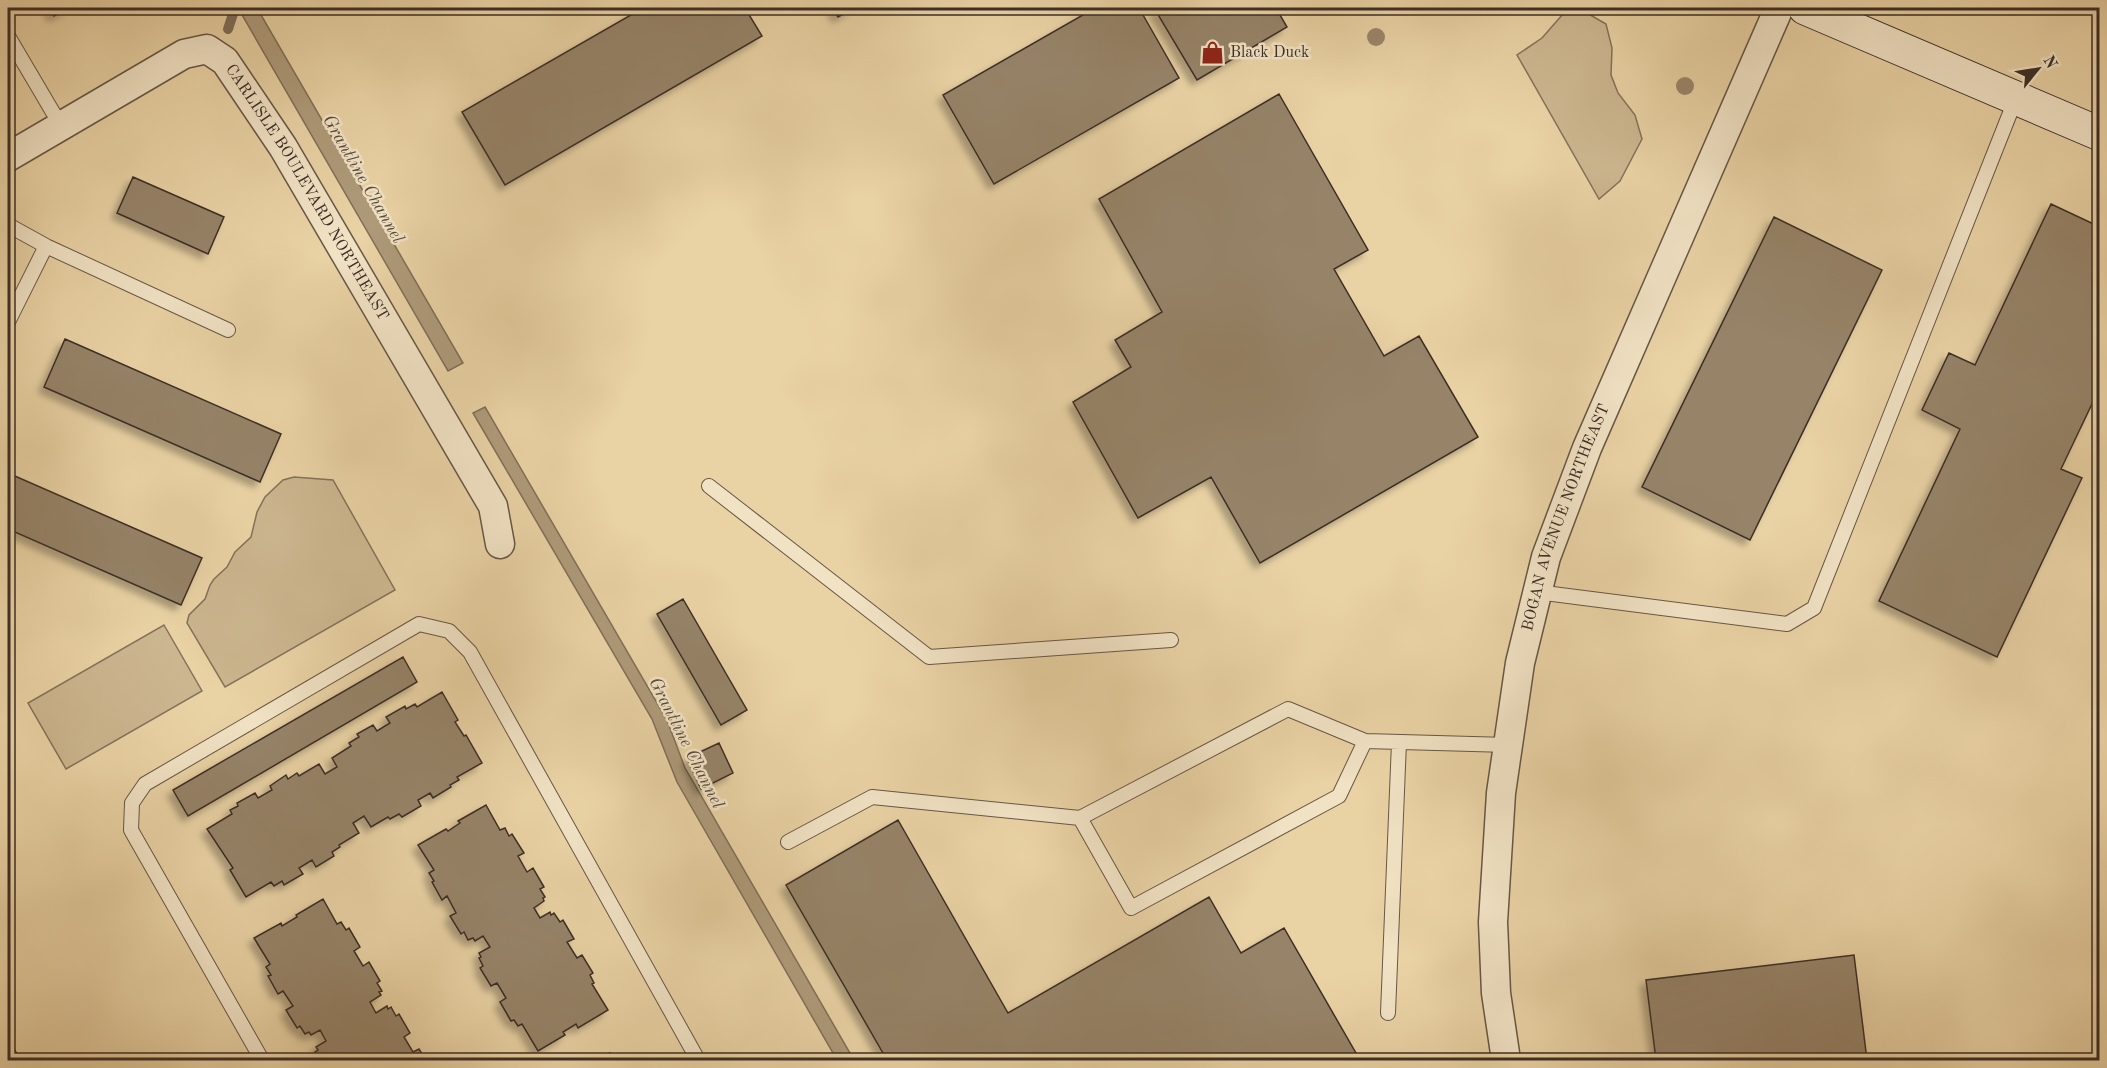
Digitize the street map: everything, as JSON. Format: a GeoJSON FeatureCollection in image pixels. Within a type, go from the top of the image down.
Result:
{"type":"FeatureCollection","features":[{"type":"Feature","properties":{"kind":"main road"},"geometry":{"type":"LineString","coordinates":[[1805,8],[2100,134]]}},
{"type":"Feature","properties":{"kind":"street","name":"BOGAN AVENUE NORTHEAST"},"geometry":{"type":"LineString","coordinates":[[1506,1060],[1496,993],[1492,922],[1501,793],[1520,663],[1546,557],[1587,448],[1779,8]]}},
{"type":"Feature","properties":{"kind":"street","name":"CARLISLE BOULEVARD NORTHEAST"},"geometry":{"type":"LineString","coordinates":[[8,158],[184,54],[207,49],[225,61],[283,147],[493,506],[500,544]]}},
{"type":"Feature","properties":{"kind":"lane"},"geometry":{"type":"LineString","coordinates":[[8,36],[61,126]]}},
{"type":"Feature","properties":{"kind":"lane"},"geometry":{"type":"LineString","coordinates":[[1537,592],[1787,624],[1814,608],[2016,98]]}},
{"type":"Feature","properties":{"kind":"lane"},"geometry":{"type":"LineString","coordinates":[[8,225],[46,246],[228,330]]}},
{"type":"Feature","properties":{"kind":"lane"},"geometry":{"type":"LineString","coordinates":[[8,322],[46,246]]}},
{"type":"Feature","properties":{"kind":"lane"},"geometry":{"type":"LineString","coordinates":[[709,486],[929,657],[1171,640]]}},
{"type":"Feature","properties":{"kind":"lane"},"geometry":{"type":"LineString","coordinates":[[262,1060],[131,830],[132,803],[145,784],[419,624],[449,631],[470,652],[698,1060]]}},
{"type":"Feature","properties":{"kind":"lane"},"geometry":{"type":"LineString","coordinates":[[788,842],[872,797],[1080,818],[1288,709],[1365,741],[1508,745]]}},
{"type":"Feature","properties":{"kind":"lane"},"geometry":{"type":"LineString","coordinates":[[1080,818],[1131,908],[1340,796],[1365,741]]}},
{"type":"Feature","properties":{"kind":"lane"},"geometry":{"type":"LineString","coordinates":[[1388,1013],[1399,742]]}},
{"type":"Feature","properties":{"kind":"shaded area"},"geometry":{"type":"Polygon","coordinates":[[[238,8],[257,8],[463,363],[448,371],[238,8]]]}},
{"type":"Feature","properties":{"kind":"shaded area"},"geometry":{"type":"Polygon","coordinates":[[[1587,13],[1606,24],[1612,48],[1611,75],[1618,93],[1635,115],[1642,139],[1620,181],[1599,199],[1517,55],[1542,38],[1563,14],[1587,13]]]}},
{"type":"Feature","properties":{"kind":"shaded area"},"geometry":{"type":"Polygon","coordinates":[[[485,407],[667,720],[685,768],[854,1060],[837,1060],[677,782],[652,719],[473,413],[485,407]]]}},
{"type":"Feature","properties":{"kind":"shaded area"},"geometry":{"type":"Polygon","coordinates":[[[294,477],[333,480],[395,590],[225,687],[187,623],[189,615],[205,599],[210,585],[227,567],[235,552],[251,537],[257,512],[265,497],[283,480],[294,477]]]}},
{"type":"Feature","properties":{"kind":"shaded area"},"geometry":{"type":"Polygon","coordinates":[[[164,625],[202,691],[66,769],[28,703],[164,625]]]}},
{"type":"Feature","properties":{"kind":"building"},"geometry":{"type":"Polygon","coordinates":[[[49,8],[69,8],[54,16],[49,8]]]}},
{"type":"Feature","properties":{"kind":"building"},"geometry":{"type":"Polygon","coordinates":[[[643,8],[745,8],[762,36],[505,185],[462,112],[643,8]]]}},
{"type":"Feature","properties":{"kind":"building"},"geometry":{"type":"Polygon","coordinates":[[[832,8],[854,8],[838,17],[832,8]]]}},
{"type":"Feature","properties":{"kind":"building"},"geometry":{"type":"Polygon","coordinates":[[[1095,8],[1139,8],[1179,78],[994,184],[943,95],[1095,8]]]}},
{"type":"Feature","properties":{"kind":"building","name":"Black Duck"},"geometry":{"type":"Polygon","coordinates":[[[1154,8],[1276,8],[1287,27],[1197,80],[1154,8]]]}},
{"type":"Feature","properties":{"kind":"building"},"geometry":{"type":"Polygon","coordinates":[[[1279,94],[1368,250],[1334,269],[1384,356],[1419,336],[1478,437],[1260,563],[1211,477],[1138,518],[1073,402],[1131,367],[1115,340],[1162,312],[1099,199],[1279,94]]]}},
{"type":"Feature","properties":{"kind":"building"},"geometry":{"type":"Polygon","coordinates":[[[133,177],[224,217],[208,254],[117,213],[133,177]]]}},
{"type":"Feature","properties":{"kind":"building"},"geometry":{"type":"Polygon","coordinates":[[[2051,204],[2100,227],[2100,387],[2061,469],[2082,478],[1997,657],[1879,601],[1960,429],[1922,410],[1949,353],[1975,365],[2051,204]]]}},
{"type":"Feature","properties":{"kind":"building"},"geometry":{"type":"Polygon","coordinates":[[[1774,217],[1882,270],[1750,540],[1642,487],[1774,217]]]}},
{"type":"Feature","properties":{"kind":"building"},"geometry":{"type":"Polygon","coordinates":[[[65,339],[281,434],[260,482],[44,387],[65,339]]]}},
{"type":"Feature","properties":{"kind":"building"},"geometry":{"type":"Polygon","coordinates":[[[8,473],[202,558],[181,605],[8,529],[8,473]]]}},
{"type":"Feature","properties":{"kind":"building"},"geometry":{"type":"Polygon","coordinates":[[[683,599],[747,710],[721,725],[657,614],[683,599]]]}},
{"type":"Feature","properties":{"kind":"building"},"geometry":{"type":"Polygon","coordinates":[[[403,657],[417,682],[188,816],[173,790],[403,657]]]}},
{"type":"Feature","properties":{"kind":"building"},"geometry":{"type":"Polygon","coordinates":[[[442,692],[458,720],[455,722],[464,736],[466,735],[482,763],[457,777],[459,780],[450,785],[451,787],[433,798],[430,793],[418,800],[421,806],[402,817],[399,814],[390,819],[388,817],[371,827],[364,816],[353,823],[359,833],[339,845],[340,847],[332,852],[334,856],[316,867],[312,860],[299,868],[303,874],[284,885],[282,881],[274,886],[271,882],[246,897],[230,870],[233,868],[207,829],[232,814],[230,810],[238,806],[237,803],[255,793],[258,798],[272,790],[270,786],[286,775],[288,779],[297,773],[299,776],[319,764],[325,774],[337,767],[332,758],[351,746],[349,743],[359,737],[357,734],[373,725],[377,731],[390,723],[386,717],[405,706],[406,709],[415,704],[417,707],[442,692]]]}},
{"type":"Feature","properties":{"kind":"building"},"geometry":{"type":"Polygon","coordinates":[[[719,743],[733,773],[701,789],[687,758],[719,743]]]}},
{"type":"Feature","properties":{"kind":"building"},"geometry":{"type":"Polygon","coordinates":[[[486,805],[500,830],[505,828],[509,836],[512,834],[524,853],[518,856],[527,872],[533,868],[544,887],[540,889],[545,897],[544,901],[534,908],[540,918],[550,912],[551,915],[554,913],[560,922],[563,920],[574,939],[567,942],[577,958],[582,955],[593,973],[590,975],[594,983],[592,984],[608,1010],[578,1028],[576,1024],[563,1032],[565,1035],[538,1051],[522,1024],[518,1026],[514,1020],[511,1021],[500,1002],[506,998],[497,983],[491,986],[480,968],[483,966],[479,953],[490,947],[483,936],[475,941],[473,938],[468,940],[464,932],[461,934],[450,916],[456,913],[447,896],[442,900],[429,873],[434,870],[418,845],[446,829],[448,831],[460,823],[458,821],[486,805]]]}},
{"type":"Feature","properties":{"kind":"building"},"geometry":{"type":"Polygon","coordinates":[[[898,820],[1008,1013],[1209,897],[1241,953],[1284,928],[1360,1060],[887,1060],[786,885],[898,820]]]}},
{"type":"Feature","properties":{"kind":"building"},"geometry":{"type":"Polygon","coordinates":[[[323,899],[337,924],[341,922],[346,930],[349,928],[360,947],[354,951],[363,966],[369,962],[380,981],[377,983],[382,991],[379,992],[381,995],[370,1002],[376,1013],[387,1006],[388,1009],[391,1007],[396,1016],[399,1014],[410,1033],[404,1037],[413,1052],[419,1049],[426,1060],[320,1060],[315,1052],[318,1050],[316,1047],[326,1041],[320,1030],[311,1035],[309,1032],[305,1034],[300,1026],[297,1028],[286,1010],[293,1006],[283,991],[278,994],[268,976],[271,975],[266,967],[270,964],[254,938],[281,923],[282,926],[323,899]]]}},
{"type":"Feature","properties":{"kind":"building"},"geometry":{"type":"Polygon","coordinates":[[[1854,955],[1867,1060],[1656,1060],[1646,980],[1854,955]]]}},
{"type":"Feature","properties":{"kind":"building"},"geometry":{"type":"Polygon","coordinates":[[[8,1037],[19,1058],[15,1060],[8,1060],[8,1037]]]}},
{"type":"Feature","properties":{"kind":"building"},"geometry":{"type":"Polygon","coordinates":[[[610,1053],[615,1060],[596,1060],[610,1053]]]}},
{"type":"Feature","properties":{"kind":"waterway"},"geometry":{"type":"LineString","coordinates":[[228,29],[235,8]]}},
{"type":"Feature","properties":{"kind":"place","name":"Black Duck"},"geometry":{"type":"Point","coordinates":[1212,53]}},
{"type":"Feature","properties":{"kind":"water label","name":"Grantline Channel"},"geometry":{"type":"Point","coordinates":[363,179]}},
{"type":"Feature","properties":{"kind":"water label","name":"Grantline Channel"},"geometry":{"type":"Point","coordinates":[686,743]}}]}
